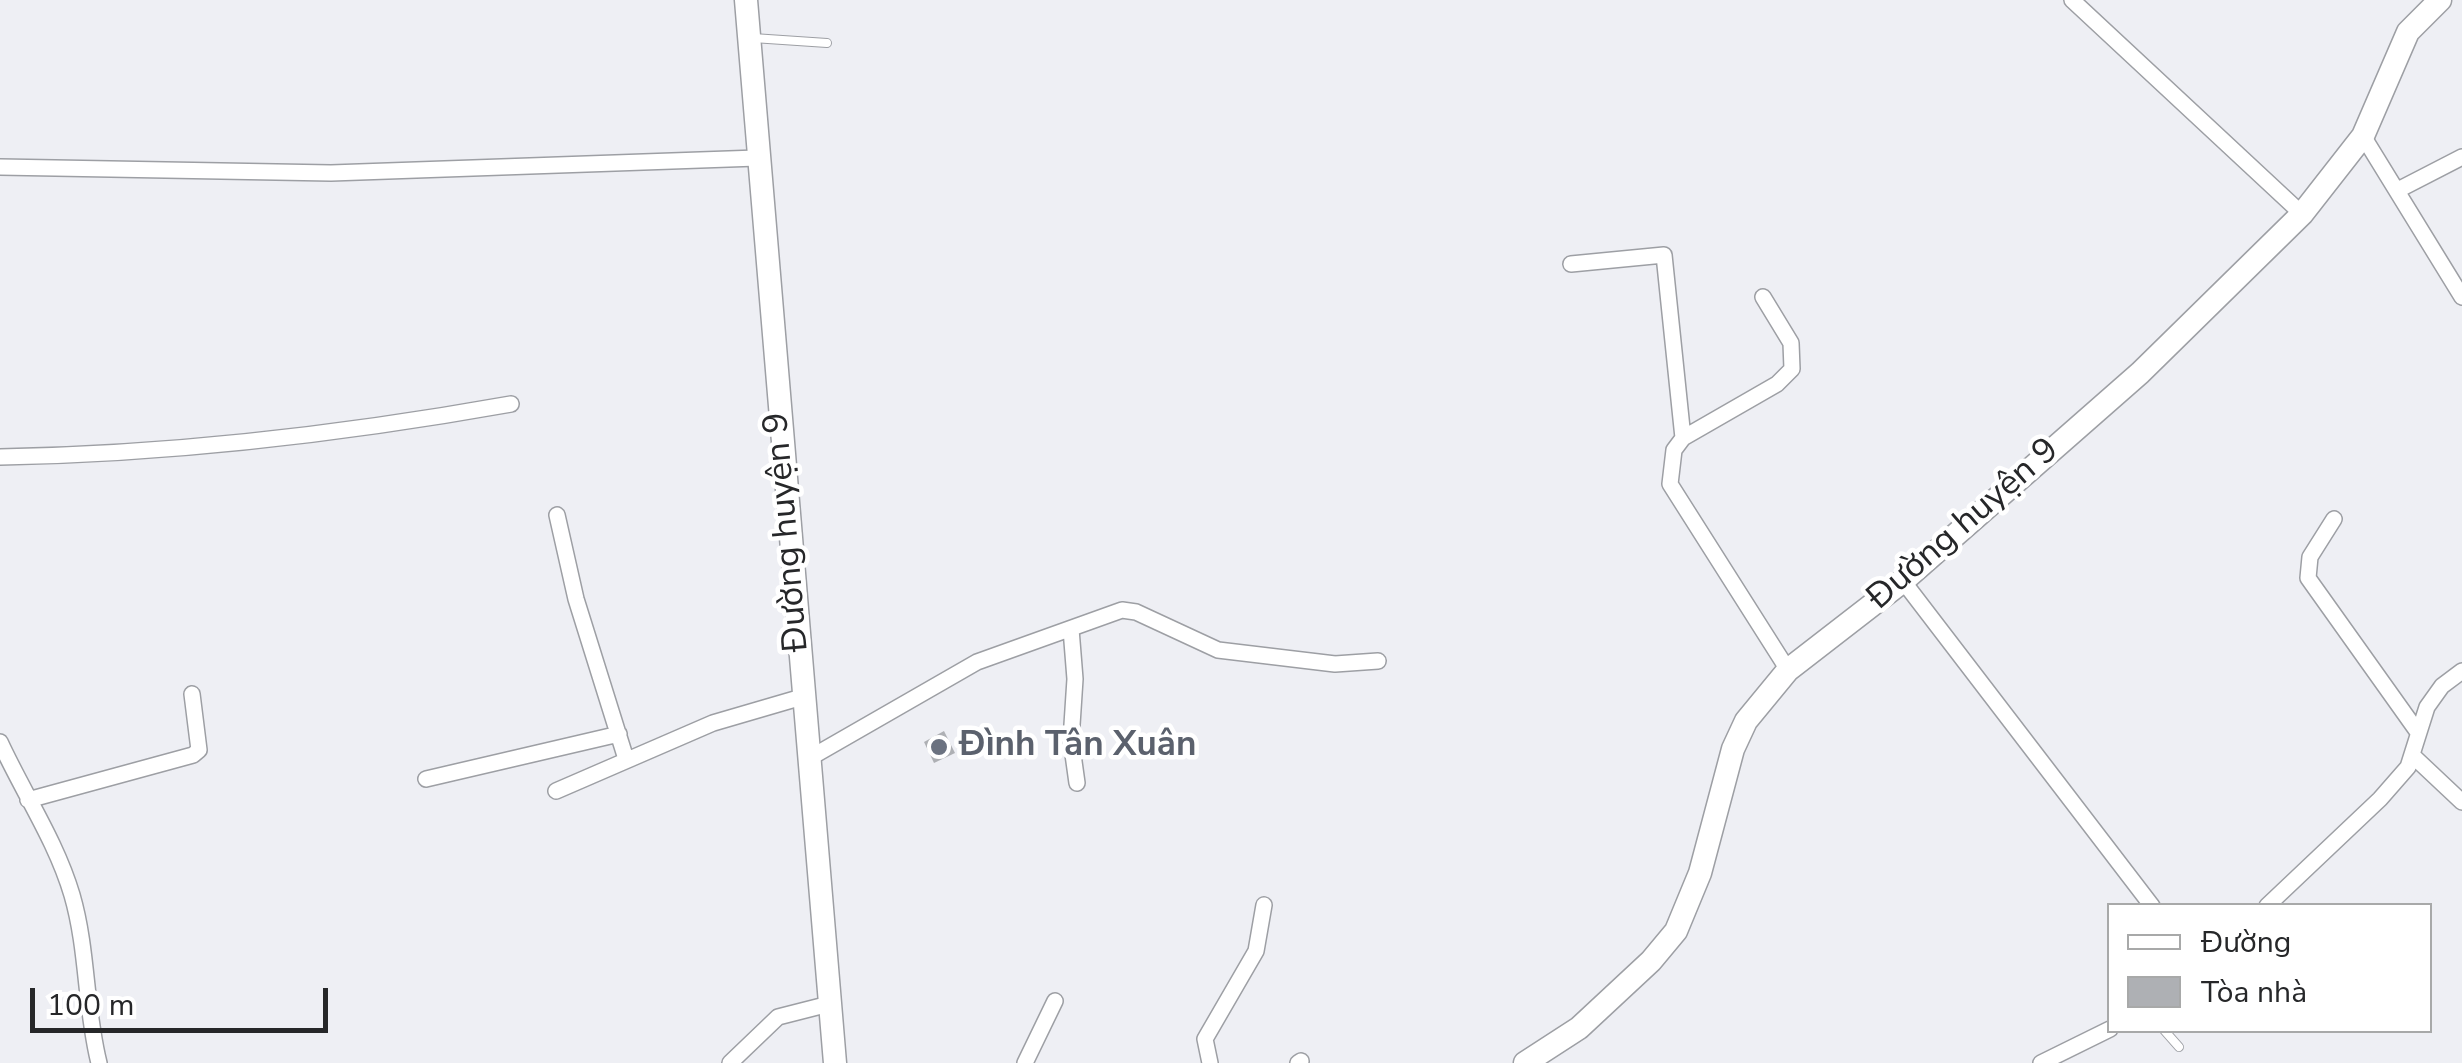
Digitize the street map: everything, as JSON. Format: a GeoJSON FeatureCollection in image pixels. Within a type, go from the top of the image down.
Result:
{"type":"FeatureCollection","features":[{"type":"Feature","properties":{"kind":"street","name":"Đường huyện 9"},"geometry":{"type":"LineString","coordinates":[[746,0],[835,1063]]}},
{"type":"Feature","properties":{"kind":"street"},"geometry":{"type":"LineString","coordinates":[[2072,0],[2302,214]]}},
{"type":"Feature","properties":{"kind":"street","name":"Đường huyện 9"},"geometry":{"type":"LineString","coordinates":[[1525,1063],[1579,1028],[1651,962],[1676,931],[1700,873],[1733,748],[1746,721],[1788,670],[1903,580],[2140,373],[2302,214],[2363,136],[2402,42],[2440,0]]}},
{"type":"Feature","properties":{"kind":"street"},"geometry":{"type":"LineString","coordinates":[[2363,136],[2462,297]]}},
{"type":"Feature","properties":{"kind":"street"},"geometry":{"type":"LineString","coordinates":[[2398,190],[2462,157]]}},
{"type":"Feature","properties":{"kind":"street"},"geometry":{"type":"LineString","coordinates":[[0,167],[330,174],[757,158]]}},
{"type":"Feature","properties":{"kind":"street"},"geometry":{"type":"LineString","coordinates":[[1570,264],[1664,255],[1682,438]]}},
{"type":"Feature","properties":{"kind":"street"},"geometry":{"type":"LineString","coordinates":[[1763,298],[1790,342],[1792,368],[1777,384],[1682,438],[1674,450],[1672,492],[1788,670]]}},
{"type":"Feature","properties":{"kind":"street"},"geometry":{"type":"LineString","coordinates":[[0,457],[94,455],[360,430],[511,404]]}},
{"type":"Feature","properties":{"kind":"street"},"geometry":{"type":"LineString","coordinates":[[557,515],[576,598],[626,759]]}},
{"type":"Feature","properties":{"kind":"street"},"geometry":{"type":"LineString","coordinates":[[2334,519],[2310,558],[2308,578],[2418,731]]}},
{"type":"Feature","properties":{"kind":"street"},"geometry":{"type":"LineString","coordinates":[[1903,580],[2150,903]]}},
{"type":"Feature","properties":{"kind":"street"},"geometry":{"type":"LineString","coordinates":[[808,759],[978,662],[1129,610],[1218,650],[1334,664],[1378,661]]}},
{"type":"Feature","properties":{"kind":"street"},"geometry":{"type":"LineString","coordinates":[[1071,628],[1071,740],[1077,784]]}},
{"type":"Feature","properties":{"kind":"street"},"geometry":{"type":"LineString","coordinates":[[2270,903],[2380,799],[2412,755],[2418,731],[2442,686],[2462,671]]}},
{"type":"Feature","properties":{"kind":"street"},"geometry":{"type":"LineString","coordinates":[[28,800],[193,754],[199,750],[192,694]]}},
{"type":"Feature","properties":{"kind":"street"},"geometry":{"type":"LineString","coordinates":[[556,791],[713,723],[802,696]]}},
{"type":"Feature","properties":{"kind":"street"},"geometry":{"type":"LineString","coordinates":[[426,779],[619,734]]}},
{"type":"Feature","properties":{"kind":"street"},"geometry":{"type":"LineString","coordinates":[[0,742],[56,848],[73,899],[85,998],[99,1063]]}},
{"type":"Feature","properties":{"kind":"street"},"geometry":{"type":"LineString","coordinates":[[2412,755],[2462,802]]}},
{"type":"Feature","properties":{"kind":"street"},"geometry":{"type":"LineString","coordinates":[[1210,1063],[1205,1039],[1256,951],[1264,905]]}},
{"type":"Feature","properties":{"kind":"street"},"geometry":{"type":"LineString","coordinates":[[1025,1063],[1055,1001]]}},
{"type":"Feature","properties":{"kind":"street"},"geometry":{"type":"LineString","coordinates":[[730,1063],[778,1017],[828,1004]]}},
{"type":"Feature","properties":{"kind":"street"},"geometry":{"type":"LineString","coordinates":[[2041,1063],[2107,1030]]}},
{"type":"Feature","properties":{"kind":"lane"},"geometry":{"type":"LineString","coordinates":[[748,38],[827,43]]}},
{"type":"Feature","properties":{"kind":"lane"},"geometry":{"type":"LineString","coordinates":[[2167,1033],[2178,1046]]}},
{"type":"Feature","properties":{"kind":"building","name":"Đình Tân Xuân"},"geometry":{"type":"Polygon","coordinates":[[[944,731],[955,753],[934,763],[924,742],[944,731]]]}},
{"type":"Feature","properties":{"kind":"place","name":"Đình Tân Xuân"},"geometry":{"type":"Point","coordinates":[939,747]}}]}
